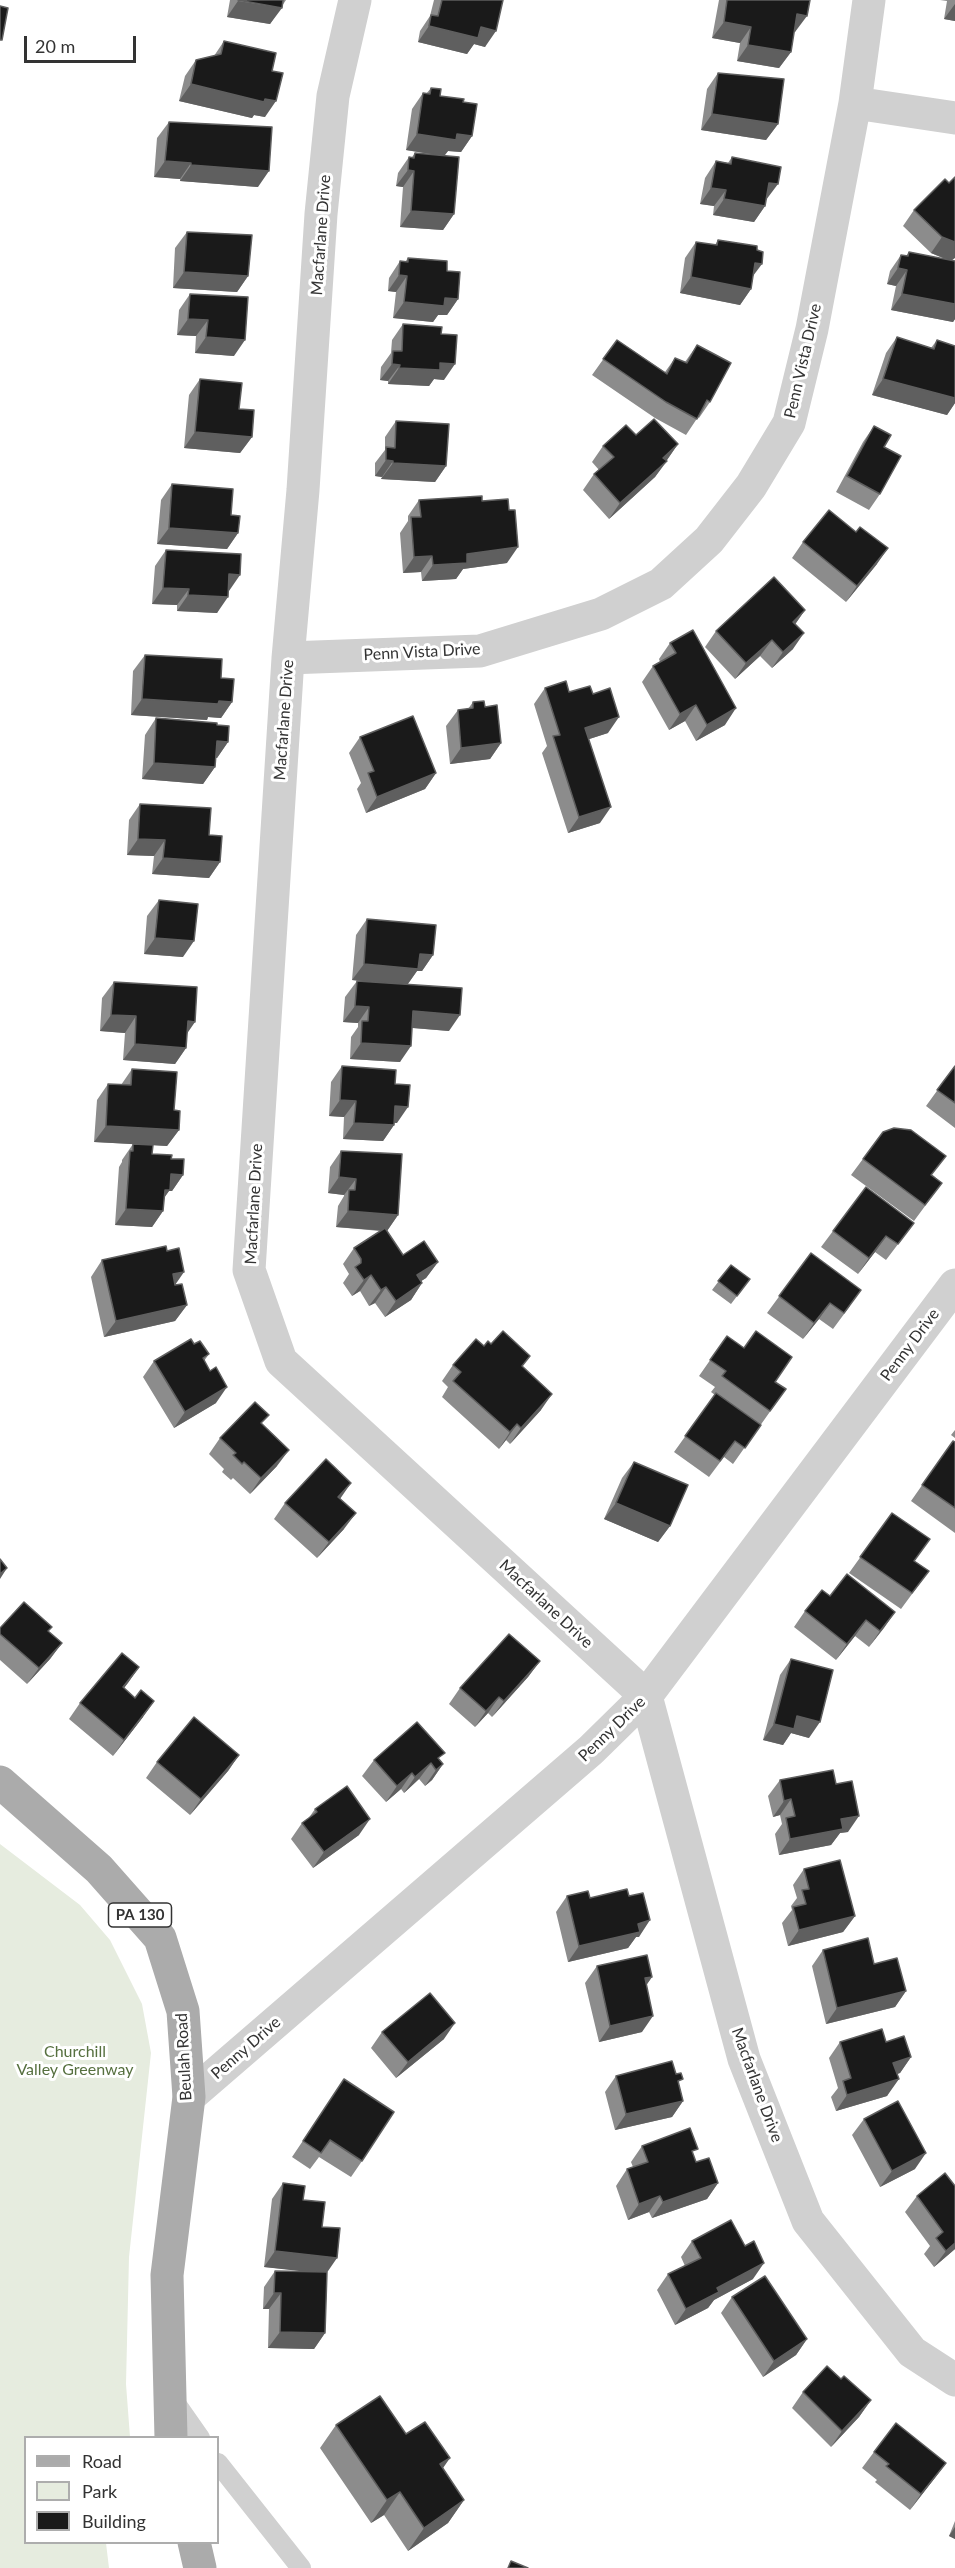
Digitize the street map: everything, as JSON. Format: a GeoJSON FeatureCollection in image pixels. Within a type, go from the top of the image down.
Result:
{"type":"FeatureCollection","features":[{"type":"Feature","properties":{"kind":"main road","name":"Beulah Road"},"geometry":{"type":"LineString","coordinates":[[0,1782],[99,1869],[160,1938],[183,2011],[189,2097],[167,2275],[171,2436]]}},
{"type":"Feature","properties":{"kind":"main road"},"geometry":{"type":"LineString","coordinates":[[194,2544],[200,2568]]}},
{"type":"Feature","properties":{"kind":"street","name":"Macfarlane Drive"},"geometry":{"type":"LineString","coordinates":[[355,0],[333,96],[322,202],[303,490],[288,658],[249,1270],[281,1361],[646,1696],[744,2059],[808,2221],[912,2352],[955,2380]]}},
{"type":"Feature","properties":{"kind":"street","name":"Penn Vista Drive"},"geometry":{"type":"LineString","coordinates":[[288,658],[480,651],[601,614],[661,584],[709,540],[751,486],[789,423],[812,329],[855,103],[869,0]]}},
{"type":"Feature","properties":{"kind":"street"},"geometry":{"type":"LineString","coordinates":[[855,103],[955,118]]}},
{"type":"Feature","properties":{"kind":"street","name":"Penny Drive"},"geometry":{"type":"LineString","coordinates":[[189,2097],[591,1750],[646,1696],[955,1285]]}},
{"type":"Feature","properties":{"kind":"lane"},"geometry":{"type":"LineString","coordinates":[[170,2394],[199,2436]]}},
{"type":"Feature","properties":{"kind":"lane"},"geometry":{"type":"LineString","coordinates":[[219,2464],[301,2568]]}},
{"type":"Feature","properties":{"kind":"green space","name":"Churchill Valley Greenway"},"geometry":{"type":"Polygon","coordinates":[[[0,1844],[80,1905],[110,1940],[142,2004],[151,2053],[129,2257],[126,2384],[130,2436],[24,2436],[24,2544],[106,2544],[109,2568],[0,2568],[0,1844]]]}},
{"type":"Feature","properties":{"kind":"building"},"geometry":{"type":"Polygon","coordinates":[[[238,0],[283,0],[282,8],[238,0]]]}},
{"type":"Feature","properties":{"kind":"building"},"geometry":{"type":"Polygon","coordinates":[[[442,0],[503,0],[496,31],[481,27],[478,38],[429,26],[431,15],[438,16],[442,0]]]}},
{"type":"Feature","properties":{"kind":"building"},"geometry":{"type":"Polygon","coordinates":[[[727,0],[810,0],[807,16],[797,14],[791,52],[748,45],[751,27],[724,22],[727,0]]]}},
{"type":"Feature","properties":{"kind":"building"},"geometry":{"type":"Polygon","coordinates":[[[0,6],[8,8],[2,40],[0,40],[0,6]]]}},
{"type":"Feature","properties":{"kind":"building"},"geometry":{"type":"Polygon","coordinates":[[[224,41],[276,53],[272,71],[283,73],[276,101],[265,99],[264,102],[191,84],[196,60],[221,54],[224,41]]]}},
{"type":"Feature","properties":{"kind":"building"},"geometry":{"type":"Polygon","coordinates":[[[718,73],[784,79],[778,124],[712,114],[718,73]]]}},
{"type":"Feature","properties":{"kind":"building"},"geometry":{"type":"Polygon","coordinates":[[[431,88],[441,89],[440,96],[464,99],[463,102],[477,104],[472,136],[457,134],[456,140],[417,134],[423,93],[430,94],[431,88]]]}},
{"type":"Feature","properties":{"kind":"building"},"geometry":{"type":"Polygon","coordinates":[[[169,122],[272,127],[269,171],[165,161],[169,122]]]}},
{"type":"Feature","properties":{"kind":"building"},"geometry":{"type":"Polygon","coordinates":[[[415,153],[459,157],[454,214],[411,211],[414,171],[408,170],[409,157],[414,158],[415,153]]]}},
{"type":"Feature","properties":{"kind":"building"},"geometry":{"type":"Polygon","coordinates":[[[732,157],[781,167],[778,184],[769,183],[765,206],[724,199],[726,190],[711,188],[716,161],[731,164],[732,157]]]}},
{"type":"Feature","properties":{"kind":"building"},"geometry":{"type":"Polygon","coordinates":[[[955,177],[955,242],[942,237],[914,210],[945,179],[949,183],[955,177]]]}},
{"type":"Feature","properties":{"kind":"building"},"geometry":{"type":"Polygon","coordinates":[[[187,232],[252,235],[248,276],[184,272],[187,232]]]}},
{"type":"Feature","properties":{"kind":"building"},"geometry":{"type":"Polygon","coordinates":[[[718,240],[757,246],[757,250],[763,252],[762,264],[755,263],[751,289],[691,277],[696,242],[717,245],[718,240]]]}},
{"type":"Feature","properties":{"kind":"building"},"geometry":{"type":"Polygon","coordinates":[[[909,252],[955,261],[955,304],[902,294],[907,270],[898,268],[901,255],[908,256],[909,252]]]}},
{"type":"Feature","properties":{"kind":"building"},"geometry":{"type":"Polygon","coordinates":[[[408,258],[447,261],[447,271],[460,272],[458,299],[445,298],[444,306],[404,302],[407,276],[399,275],[400,261],[408,262],[408,258]]]}},
{"type":"Feature","properties":{"kind":"building"},"geometry":{"type":"Polygon","coordinates":[[[190,294],[248,297],[245,340],[206,337],[208,320],[188,319],[190,294]]]}},
{"type":"Feature","properties":{"kind":"building"},"geometry":{"type":"Polygon","coordinates":[[[403,324],[442,327],[441,334],[457,335],[455,364],[440,363],[440,370],[399,368],[400,365],[392,364],[393,351],[402,351],[403,324]]]}},
{"type":"Feature","properties":{"kind":"building"},"geometry":{"type":"Polygon","coordinates":[[[897,337],[934,349],[937,340],[955,346],[955,398],[883,379],[897,337]]]}},
{"type":"Feature","properties":{"kind":"building"},"geometry":{"type":"Polygon","coordinates":[[[617,340],[667,374],[675,358],[687,363],[697,345],[731,363],[710,402],[707,400],[697,419],[666,402],[603,359],[617,340]]]}},
{"type":"Feature","properties":{"kind":"building"},"geometry":{"type":"Polygon","coordinates":[[[200,379],[242,383],[239,409],[254,410],[252,437],[195,432],[200,379]]]}},
{"type":"Feature","properties":{"kind":"building"},"geometry":{"type":"Polygon","coordinates":[[[654,419],[678,444],[663,458],[667,461],[620,503],[594,474],[614,457],[603,446],[626,425],[636,435],[654,419]]]}},
{"type":"Feature","properties":{"kind":"building"},"geometry":{"type":"Polygon","coordinates":[[[396,421],[449,424],[446,466],[393,463],[393,461],[386,460],[386,447],[395,448],[396,421]]]}},
{"type":"Feature","properties":{"kind":"building"},"geometry":{"type":"Polygon","coordinates":[[[874,426],[891,435],[884,447],[901,456],[880,494],[847,476],[874,426]]]}},
{"type":"Feature","properties":{"kind":"building"},"geometry":{"type":"Polygon","coordinates":[[[172,484],[233,489],[231,515],[240,516],[238,533],[169,528],[172,484]]]}},
{"type":"Feature","properties":{"kind":"building"},"geometry":{"type":"Polygon","coordinates":[[[482,496],[482,501],[508,499],[509,510],[515,510],[518,547],[467,554],[467,563],[433,565],[432,556],[414,557],[411,517],[421,517],[419,500],[482,496]]]}},
{"type":"Feature","properties":{"kind":"building"},"geometry":{"type":"Polygon","coordinates":[[[829,510],[856,532],[860,527],[888,548],[857,586],[803,542],[829,510]]]}},
{"type":"Feature","properties":{"kind":"building"},"geometry":{"type":"Polygon","coordinates":[[[166,550],[241,554],[240,575],[229,574],[228,597],[188,595],[189,589],[163,588],[166,550]]]}},
{"type":"Feature","properties":{"kind":"building"},"geometry":{"type":"Polygon","coordinates":[[[774,577],[805,610],[793,622],[804,633],[783,652],[772,640],[746,663],[716,631],[774,577]]]}},
{"type":"Feature","properties":{"kind":"building"},"geometry":{"type":"Polygon","coordinates":[[[693,630],[736,708],[707,725],[696,705],[680,714],[653,666],[676,653],[670,643],[693,630]]]}},
{"type":"Feature","properties":{"kind":"building"},"geometry":{"type":"Polygon","coordinates":[[[145,655],[222,659],[221,678],[234,679],[232,702],[219,701],[218,704],[142,699],[145,655]]]}},
{"type":"Feature","properties":{"kind":"building"},"geometry":{"type":"Polygon","coordinates":[[[566,681],[569,692],[590,686],[593,694],[610,688],[619,717],[585,728],[611,807],[579,817],[553,736],[560,735],[545,688],[566,681]]]}},
{"type":"Feature","properties":{"kind":"building"},"geometry":{"type":"Polygon","coordinates":[[[484,701],[485,707],[497,705],[501,743],[461,748],[458,710],[473,708],[473,702],[484,701]]]}},
{"type":"Feature","properties":{"kind":"building"},"geometry":{"type":"Polygon","coordinates":[[[413,716],[436,773],[377,797],[368,773],[374,771],[360,737],[413,716]]]}},
{"type":"Feature","properties":{"kind":"building"},"geometry":{"type":"Polygon","coordinates":[[[156,718],[229,726],[228,742],[217,741],[215,767],[154,763],[156,718]]]}},
{"type":"Feature","properties":{"kind":"building"},"geometry":{"type":"Polygon","coordinates":[[[140,804],[211,808],[209,835],[222,836],[220,862],[163,858],[165,840],[138,839],[140,804]]]}},
{"type":"Feature","properties":{"kind":"building"},"geometry":{"type":"Polygon","coordinates":[[[159,900],[198,904],[194,941],[155,938],[159,900]]]}},
{"type":"Feature","properties":{"kind":"building"},"geometry":{"type":"Polygon","coordinates":[[[367,919],[436,925],[433,955],[420,954],[418,969],[364,964],[367,919]]]}},
{"type":"Feature","properties":{"kind":"building"},"geometry":{"type":"Polygon","coordinates":[[[357,981],[462,988],[460,1015],[413,1011],[411,1046],[361,1043],[362,1021],[368,1021],[369,1007],[355,1006],[357,981]]]}},
{"type":"Feature","properties":{"kind":"building"},"geometry":{"type":"Polygon","coordinates":[[[114,982],[197,987],[195,1022],[188,1021],[186,1048],[135,1044],[136,1016],[111,1015],[114,982]]]}},
{"type":"Feature","properties":{"kind":"building"},"geometry":{"type":"Polygon","coordinates":[[[342,1066],[396,1070],[395,1084],[410,1085],[408,1107],[395,1106],[394,1125],[354,1123],[356,1101],[340,1100],[342,1066]]]}},
{"type":"Feature","properties":{"kind":"building"},"geometry":{"type":"Polygon","coordinates":[[[955,1066],[955,1103],[937,1090],[955,1066]]]}},
{"type":"Feature","properties":{"kind":"building"},"geometry":{"type":"Polygon","coordinates":[[[132,1069],[177,1072],[174,1110],[180,1111],[179,1130],[106,1126],[108,1084],[131,1085],[132,1069]]]}},
{"type":"Feature","properties":{"kind":"building"},"geometry":{"type":"Polygon","coordinates":[[[894,1128],[911,1130],[946,1156],[931,1175],[942,1183],[925,1205],[863,1159],[883,1132],[894,1128]]]}},
{"type":"Feature","properties":{"kind":"building"},"geometry":{"type":"Polygon","coordinates":[[[133,1144],[153,1145],[152,1154],[172,1155],[171,1159],[184,1159],[183,1175],[171,1174],[170,1190],[165,1190],[163,1211],[126,1209],[130,1151],[133,1151],[133,1144]]]}},
{"type":"Feature","properties":{"kind":"building"},"geometry":{"type":"Polygon","coordinates":[[[341,1151],[402,1154],[398,1215],[348,1211],[349,1190],[355,1190],[356,1179],[339,1177],[341,1151]]]}},
{"type":"Feature","properties":{"kind":"building"},"geometry":{"type":"Polygon","coordinates":[[[866,1187],[914,1223],[898,1244],[886,1236],[869,1258],[833,1231],[866,1187]]]}},
{"type":"Feature","properties":{"kind":"building"},"geometry":{"type":"Polygon","coordinates":[[[385,1228],[403,1255],[424,1241],[438,1262],[417,1275],[422,1283],[396,1301],[386,1287],[381,1290],[371,1275],[364,1280],[355,1267],[361,1263],[361,1259],[354,1248],[385,1228]]]}},
{"type":"Feature","properties":{"kind":"building"},"geometry":{"type":"Polygon","coordinates":[[[166,1246],[167,1251],[179,1248],[184,1272],[173,1274],[175,1285],[182,1284],[187,1305],[116,1321],[102,1260],[166,1246]]]}},
{"type":"Feature","properties":{"kind":"building"},"geometry":{"type":"Polygon","coordinates":[[[811,1253],[861,1290],[844,1313],[830,1303],[814,1323],[779,1296],[811,1253]]]}},
{"type":"Feature","properties":{"kind":"building"},"geometry":{"type":"Polygon","coordinates":[[[731,1265],[750,1279],[737,1296],[718,1281],[731,1265]]]}},
{"type":"Feature","properties":{"kind":"building"},"geometry":{"type":"Polygon","coordinates":[[[503,1331],[530,1356],[522,1366],[552,1394],[521,1428],[517,1424],[510,1432],[453,1381],[461,1372],[453,1365],[476,1339],[484,1346],[488,1341],[491,1344],[503,1331]]]}},
{"type":"Feature","properties":{"kind":"building"},"geometry":{"type":"Polygon","coordinates":[[[756,1331],[792,1357],[775,1382],[786,1389],[770,1411],[722,1376],[726,1371],[710,1360],[727,1336],[744,1348],[756,1331]]]}},
{"type":"Feature","properties":{"kind":"building"},"geometry":{"type":"Polygon","coordinates":[[[191,1339],[194,1344],[200,1341],[209,1354],[203,1358],[210,1371],[216,1367],[227,1387],[185,1412],[154,1361],[191,1339]]]}},
{"type":"Feature","properties":{"kind":"building"},"geometry":{"type":"Polygon","coordinates":[[[716,1393],[761,1425],[745,1448],[735,1441],[720,1461],[685,1436],[716,1393]]]}},
{"type":"Feature","properties":{"kind":"building"},"geometry":{"type":"Polygon","coordinates":[[[255,1402],[269,1415],[261,1423],[289,1450],[261,1478],[244,1462],[242,1464],[233,1455],[236,1453],[220,1438],[255,1402]]]}},
{"type":"Feature","properties":{"kind":"building"},"geometry":{"type":"Polygon","coordinates":[[[953,1441],[955,1442],[955,1508],[922,1485],[953,1441]]]}},
{"type":"Feature","properties":{"kind":"building"},"geometry":{"type":"Polygon","coordinates":[[[326,1459],[351,1483],[338,1497],[356,1513],[329,1542],[285,1503],[326,1459]]]}},
{"type":"Feature","properties":{"kind":"building"},"geometry":{"type":"Polygon","coordinates":[[[634,1462],[688,1485],[670,1526],[616,1503],[634,1462]]]}},
{"type":"Feature","properties":{"kind":"building"},"geometry":{"type":"Polygon","coordinates":[[[892,1513],[930,1539],[914,1561],[929,1571],[912,1593],[860,1557],[892,1513]]]}},
{"type":"Feature","properties":{"kind":"building"},"geometry":{"type":"Polygon","coordinates":[[[0,1559],[7,1568],[0,1574],[0,1559]]]}},
{"type":"Feature","properties":{"kind":"building"},"geometry":{"type":"Polygon","coordinates":[[[847,1574],[895,1612],[880,1631],[866,1620],[847,1644],[805,1611],[822,1590],[830,1596],[847,1574]]]}},
{"type":"Feature","properties":{"kind":"building"},"geometry":{"type":"Polygon","coordinates":[[[24,1602],[52,1627],[48,1631],[62,1643],[39,1668],[0,1634],[0,1628],[24,1602]]]}},
{"type":"Feature","properties":{"kind":"building"},"geometry":{"type":"Polygon","coordinates":[[[509,1634],[540,1661],[504,1701],[499,1697],[486,1711],[460,1688],[509,1634]]]}},
{"type":"Feature","properties":{"kind":"building"},"geometry":{"type":"Polygon","coordinates":[[[122,1653],[139,1667],[123,1687],[135,1698],[141,1690],[154,1701],[124,1740],[80,1703],[122,1653]]]}},
{"type":"Feature","properties":{"kind":"building"},"geometry":{"type":"Polygon","coordinates":[[[791,1659],[833,1670],[820,1722],[797,1716],[794,1729],[774,1724],[791,1659]]]}},
{"type":"Feature","properties":{"kind":"building"},"geometry":{"type":"Polygon","coordinates":[[[194,1717],[239,1755],[201,1799],[157,1762],[194,1717]]]}},
{"type":"Feature","properties":{"kind":"building"},"geometry":{"type":"Polygon","coordinates":[[[417,1722],[445,1753],[438,1758],[443,1764],[436,1770],[431,1763],[415,1777],[412,1773],[397,1786],[374,1760],[417,1722]]]}},
{"type":"Feature","properties":{"kind":"building"},"geometry":{"type":"Polygon","coordinates":[[[833,1770],[836,1784],[852,1781],[859,1816],[841,1819],[843,1829],[790,1839],[786,1818],[795,1816],[791,1799],[784,1801],[780,1780],[833,1770]]]}},
{"type":"Feature","properties":{"kind":"building"},"geometry":{"type":"Polygon","coordinates":[[[347,1786],[370,1819],[324,1852],[302,1823],[317,1812],[315,1809],[347,1786]]]}},
{"type":"Feature","properties":{"kind":"building"},"geometry":{"type":"Polygon","coordinates":[[[840,1860],[855,1916],[799,1930],[793,1907],[806,1904],[802,1890],[809,1889],[804,1869],[840,1860]]]}},
{"type":"Feature","properties":{"kind":"building"},"geometry":{"type":"Polygon","coordinates":[[[627,1889],[629,1896],[643,1893],[650,1920],[638,1924],[640,1932],[579,1946],[567,1896],[588,1891],[590,1898],[627,1889]]]}},
{"type":"Feature","properties":{"kind":"building"},"geometry":{"type":"Polygon","coordinates":[[[868,1938],[874,1964],[897,1958],[906,1991],[837,2008],[823,1950],[868,1938]]]}},
{"type":"Feature","properties":{"kind":"building"},"geometry":{"type":"Polygon","coordinates":[[[647,1955],[652,1977],[645,1978],[653,2016],[610,2026],[597,1966],[647,1955]]]}},
{"type":"Feature","properties":{"kind":"building"},"geometry":{"type":"Polygon","coordinates":[[[430,1993],[455,2023],[408,2062],[382,2032],[430,1993]]]}},
{"type":"Feature","properties":{"kind":"building"},"geometry":{"type":"Polygon","coordinates":[[[882,2029],[886,2042],[904,2036],[911,2057],[893,2063],[899,2079],[847,2095],[843,2081],[851,2078],[840,2042],[882,2029]]]}},
{"type":"Feature","properties":{"kind":"building"},"geometry":{"type":"Polygon","coordinates":[[[672,2061],[676,2074],[681,2073],[683,2079],[678,2081],[683,2101],[626,2114],[616,2076],[672,2061]]]}},
{"type":"Feature","properties":{"kind":"building"},"geometry":{"type":"Polygon","coordinates":[[[344,2079],[394,2112],[362,2161],[330,2140],[321,2153],[303,2141],[344,2079]]]}},
{"type":"Feature","properties":{"kind":"building"},"geometry":{"type":"Polygon","coordinates":[[[898,2101],[926,2153],[892,2171],[864,2119],[898,2101]]]}},
{"type":"Feature","properties":{"kind":"building"},"geometry":{"type":"Polygon","coordinates":[[[690,2128],[698,2149],[692,2151],[696,2162],[709,2158],[718,2183],[663,2202],[660,2196],[639,2204],[627,2169],[648,2162],[642,2146],[690,2128]]]}},
{"type":"Feature","properties":{"kind":"building"},"geometry":{"type":"Polygon","coordinates":[[[945,2173],[955,2186],[955,2243],[946,2251],[936,2238],[943,2232],[917,2196],[945,2173]]]}},
{"type":"Feature","properties":{"kind":"building"},"geometry":{"type":"Polygon","coordinates":[[[283,2183],[305,2186],[303,2200],[325,2202],[322,2227],[340,2228],[337,2258],[275,2251],[283,2183]]]}},
{"type":"Feature","properties":{"kind":"building"},"geometry":{"type":"Polygon","coordinates":[[[731,2220],[745,2246],[754,2241],[764,2263],[717,2288],[719,2292],[686,2309],[668,2274],[701,2258],[692,2241],[731,2220]]]}},
{"type":"Feature","properties":{"kind":"building"},"geometry":{"type":"Polygon","coordinates":[[[275,2271],[327,2272],[325,2333],[280,2332],[281,2293],[274,2293],[275,2271]]]}},
{"type":"Feature","properties":{"kind":"building"},"geometry":{"type":"Polygon","coordinates":[[[765,2276],[807,2339],[774,2361],[732,2297],[765,2276]]]}},
{"type":"Feature","properties":{"kind":"building"},"geometry":{"type":"Polygon","coordinates":[[[827,2366],[841,2379],[844,2376],[871,2400],[842,2431],[803,2392],[827,2366]]]}},
{"type":"Feature","properties":{"kind":"building"},"geometry":{"type":"Polygon","coordinates":[[[380,2396],[406,2434],[425,2422],[450,2458],[440,2464],[464,2500],[424,2528],[400,2492],[387,2500],[336,2425],[380,2396]]]}},
{"type":"Feature","properties":{"kind":"building"},"geometry":{"type":"Polygon","coordinates":[[[896,2423],[946,2463],[921,2494],[886,2466],[889,2464],[874,2452],[896,2423]]]}},
{"type":"Feature","properties":{"kind":"building"},"geometry":{"type":"Polygon","coordinates":[[[511,2561],[528,2568],[508,2568],[511,2561]]]}}]}
